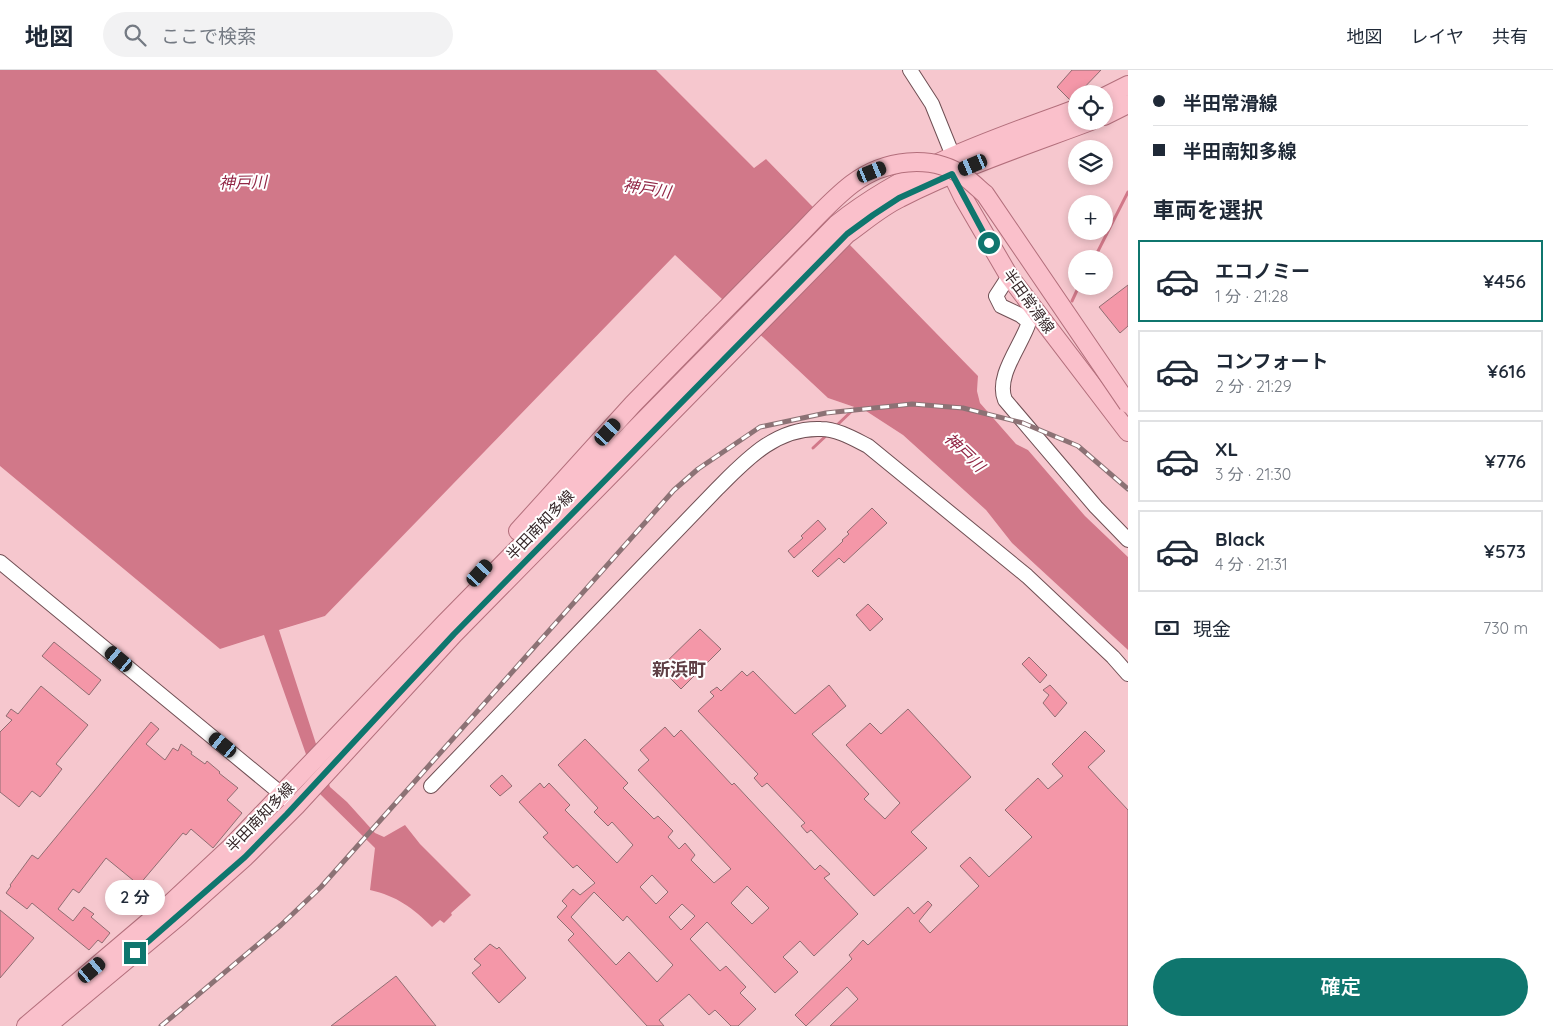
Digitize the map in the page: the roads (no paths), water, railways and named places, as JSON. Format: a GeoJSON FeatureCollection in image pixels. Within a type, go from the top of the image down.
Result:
{"type":"FeatureCollection","features":[{"type":"Feature","properties":{"kind":"main road"},"geometry":{"type":"LineString","coordinates":[[1113,93],[1128,86]]}},
{"type":"Feature","properties":{"kind":"main road"},"geometry":{"type":"LineString","coordinates":[[1113,112],[1128,104]]}},
{"type":"Feature","properties":{"kind":"main road","name":"半田南知多線"},"geometry":{"type":"LineString","coordinates":[[336,750],[444,623],[842,229],[873,215],[953,163],[1068,118]]}},
{"type":"Feature","properties":{"kind":"main road"},"geometry":{"type":"LineString","coordinates":[[444,623],[480,573],[633,404],[824,210],[851,185],[886,166],[906,162],[926,162],[964,176],[985,194],[1128,404]]}},
{"type":"Feature","properties":{"kind":"main road","name":"半田常滑線"},"geometry":{"type":"LineString","coordinates":[[953,163],[1009,276],[1128,432]]}},
{"type":"Feature","properties":{"kind":"main road","name":"半田常滑線"},"geometry":{"type":"LineString","coordinates":[[953,163],[1014,263],[1128,419]]}},
{"type":"Feature","properties":{"kind":"main road","name":"半田南知多線"},"geometry":{"type":"LineString","coordinates":[[48,1026],[85,986],[231,847],[282,794],[302,786],[454,634],[732,340]]}},
{"type":"Feature","properties":{"kind":"main road","name":"半田南知多線"},"geometry":{"type":"LineString","coordinates":[[26,1026],[85,986],[180,915],[245,857],[296,806],[302,786]]}},
{"type":"Feature","properties":{"kind":"street"},"geometry":{"type":"LineString","coordinates":[[910,70],[932,104],[953,163]]}},
{"type":"Feature","properties":{"kind":"street"},"geometry":{"type":"LineString","coordinates":[[1009,276],[996,296],[1000,306],[1020,315],[1029,322],[1003,382],[1002,394],[1005,400],[1096,507],[1128,540]]}},
{"type":"Feature","properties":{"kind":"street"},"geometry":{"type":"LineString","coordinates":[[431,786],[742,464],[774,439],[798,431],[822,428],[843,434],[868,446],[1028,576],[1113,657],[1128,674]]}},
{"type":"Feature","properties":{"kind":"street"},"geometry":{"type":"LineString","coordinates":[[0,562],[296,806]]}},
{"type":"Feature","properties":{"kind":"street"},"geometry":{"type":"LineString","coordinates":[[15,1026],[85,986]]}},
{"type":"Feature","properties":{"kind":"street"},"geometry":{"type":"LineString","coordinates":[[55,1026],[85,986]]}},
{"type":"Feature","properties":{"kind":"water","name":"神戸川"},"geometry":{"type":"Polygon","coordinates":[[[0,70],[656,70],[754,168],[766,159],[978,376],[977,391],[980,403],[1016,444],[1028,450],[1085,516],[1128,557],[1128,650],[1012,543],[986,510],[903,435],[866,411],[828,398],[675,255],[325,616],[279,630],[330,787],[347,802],[375,833],[384,837],[405,825],[420,844],[471,895],[451,913],[452,915],[444,923],[440,920],[432,927],[418,914],[396,899],[370,890],[375,848],[320,794],[264,635],[220,649],[0,466],[0,70]]]}},
{"type":"Feature","properties":{"kind":"waterway"},"geometry":{"type":"LineString","coordinates":[[1099,250],[1128,192]]}},
{"type":"Feature","properties":{"kind":"waterway"},"geometry":{"type":"LineString","coordinates":[[1072,301],[1075,295]]}},
{"type":"Feature","properties":{"kind":"waterway"},"geometry":{"type":"LineString","coordinates":[[835,427],[857,406]]}},
{"type":"Feature","properties":{"kind":"waterway"},"geometry":{"type":"LineString","coordinates":[[813,448],[829,433]]}},
{"type":"Feature","properties":{"kind":"railway"},"geometry":{"type":"LineString","coordinates":[[161,1026],[281,925],[321,887],[674,490],[698,469],[760,427],[826,413],[912,404],[963,408],[1023,423],[1078,446],[1128,489]]}},
{"type":"Feature","properties":{"kind":"district","name":"新浜町"},"geometry":{"type":"Point","coordinates":[679,669]}}]}
